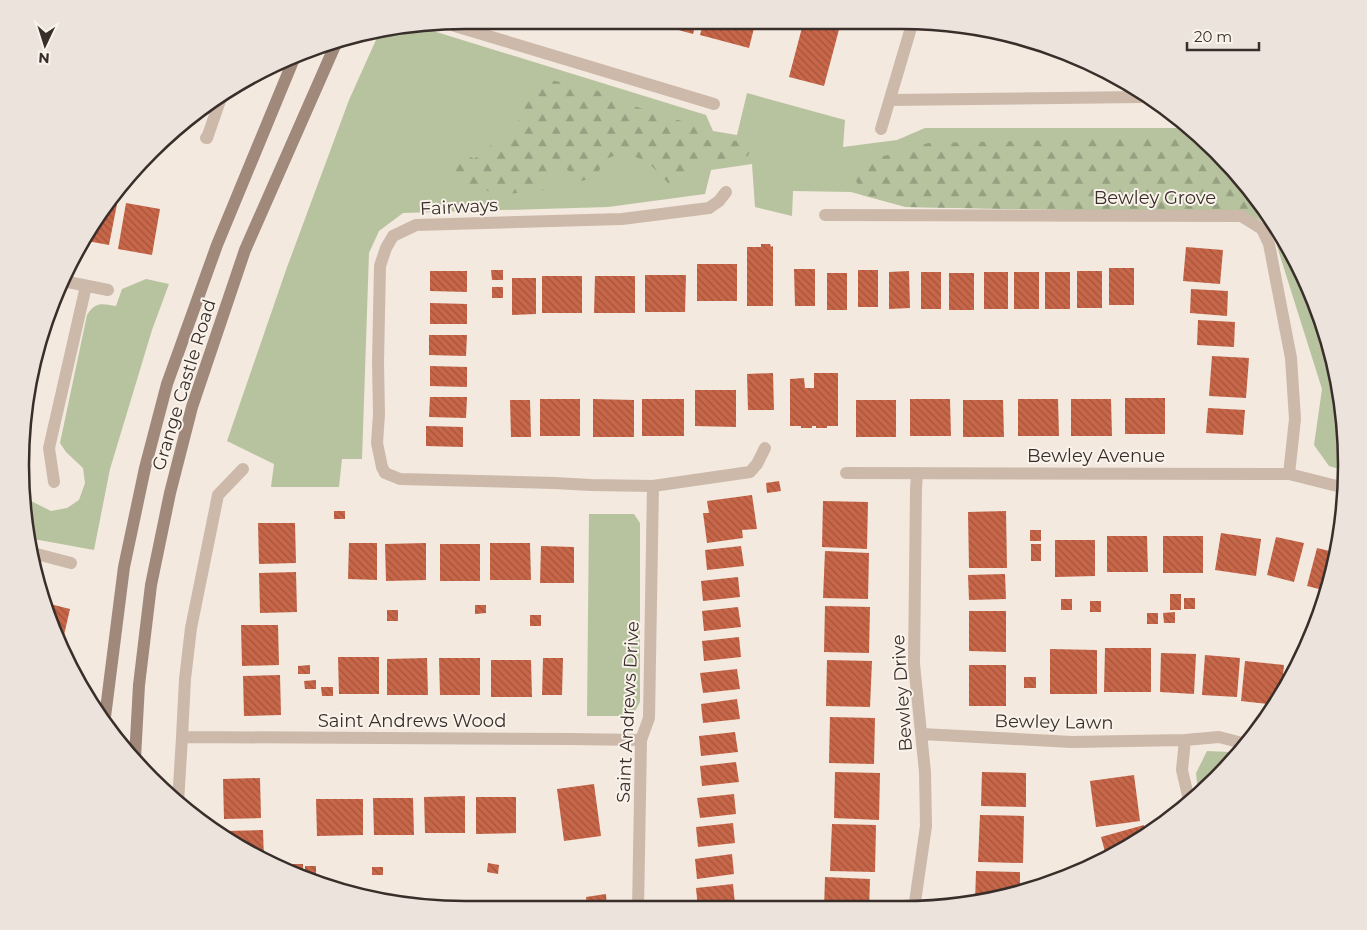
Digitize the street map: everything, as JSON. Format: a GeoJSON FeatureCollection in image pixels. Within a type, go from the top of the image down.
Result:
{"type":"FeatureCollection","features":[{"type":"Feature","properties":{"kind":"main road","name":"Grange Castle Road"},"geometry":{"type":"LineString","coordinates":[[135,751],[139,685],[151,585],[170,493],[192,407],[246,250],[333,50]]}},
{"type":"Feature","properties":{"kind":"main road","name":"Grange Castle Road"},"geometry":{"type":"LineString","coordinates":[[106,713],[124,566],[145,468],[167,384],[217,245],[291,65]]}},
{"type":"Feature","properties":{"kind":"street"},"geometry":{"type":"LineString","coordinates":[[465,29],[714,104]]}},
{"type":"Feature","properties":{"kind":"street"},"geometry":{"type":"LineString","coordinates":[[882,129],[911,29]]}},
{"type":"Feature","properties":{"kind":"street"},"geometry":{"type":"LineString","coordinates":[[890,100],[1136,97]]}},
{"type":"Feature","properties":{"kind":"street"},"geometry":{"type":"LineString","coordinates":[[206,138],[218,105]]}},
{"type":"Feature","properties":{"kind":"street","name":"Fairways"},"geometry":{"type":"LineString","coordinates":[[653,486],[400,479],[385,473],[377,443],[379,414],[380,266],[386,248],[394,236],[416,226],[622,218],[709,208],[719,201],[726,192]]}},
{"type":"Feature","properties":{"kind":"street","name":"Bewley Grove"},"geometry":{"type":"LineString","coordinates":[[825,215],[1241,216],[1262,229],[1269,244],[1291,358],[1295,419],[1289,474]]}},
{"type":"Feature","properties":{"kind":"street"},"geometry":{"type":"LineString","coordinates":[[69,282],[108,290]]}},
{"type":"Feature","properties":{"kind":"street"},"geometry":{"type":"LineString","coordinates":[[54,482],[49,448],[86,286]]}},
{"type":"Feature","properties":{"kind":"street"},"geometry":{"type":"LineString","coordinates":[[653,486],[750,472],[757,464],[765,448]]}},
{"type":"Feature","properties":{"kind":"street"},"geometry":{"type":"LineString","coordinates":[[178,794],[185,679],[191,628],[218,494],[243,469]]}},
{"type":"Feature","properties":{"kind":"street","name":"Bewley Avenue"},"geometry":{"type":"LineString","coordinates":[[846,473],[1289,474],[1337,486]]}},
{"type":"Feature","properties":{"kind":"street","name":"Bewley Drive"},"geometry":{"type":"LineString","coordinates":[[915,901],[926,826],[925,772],[914,664],[917,473]]}},
{"type":"Feature","properties":{"kind":"street","name":"Saint Andrews Drive"},"geometry":{"type":"LineString","coordinates":[[638,901],[641,740],[649,718],[653,486]]}},
{"type":"Feature","properties":{"kind":"street"},"geometry":{"type":"LineString","coordinates":[[38,554],[71,563]]}},
{"type":"Feature","properties":{"kind":"street","name":"Bewley Lawn"},"geometry":{"type":"LineString","coordinates":[[922,734],[1072,742],[1185,740],[1219,737],[1239,742]]}},
{"type":"Feature","properties":{"kind":"street","name":"Saint Andrews Wood"},"geometry":{"type":"LineString","coordinates":[[182,737],[641,740]]}},
{"type":"Feature","properties":{"kind":"street"},"geometry":{"type":"LineString","coordinates":[[1185,740],[1182,770],[1188,795]]}},
{"type":"Feature","properties":{"kind":"green space"},"geometry":{"type":"Polygon","coordinates":[[[431,30],[706,115],[713,131],[737,135],[747,93],[845,120],[843,147],[897,140],[925,128],[1179,128],[1230,177],[1265,223],[1244,212],[906,207],[851,192],[793,191],[792,216],[755,207],[752,164],[711,170],[705,194],[608,207],[403,213],[379,231],[369,253],[362,459],[342,459],[339,487],[271,487],[274,464],[227,441],[286,270],[349,100],[377,38],[431,30]]]}},
{"type":"Feature","properties":{"kind":"green space"},"geometry":{"type":"Polygon","coordinates":[[[537,77],[596,90],[637,107],[694,125],[707,140],[754,141],[748,156],[700,164],[686,179],[668,183],[648,162],[624,152],[603,160],[597,177],[581,181],[564,167],[544,190],[498,195],[445,174],[459,150],[474,159],[518,123],[521,104],[537,77]]]}},
{"type":"Feature","properties":{"kind":"green space"},"geometry":{"type":"Polygon","coordinates":[[[1190,137],[1230,177],[1258,214],[906,207],[862,195],[849,163],[898,153],[928,143],[1190,137]]]}},
{"type":"Feature","properties":{"kind":"green space"},"geometry":{"type":"Polygon","coordinates":[[[1265,223],[1280,247],[1293,272],[1315,325],[1330,380],[1335,408],[1338,469],[1329,466],[1314,445],[1322,389],[1275,240],[1265,223]]]}},
{"type":"Feature","properties":{"kind":"green space"},"geometry":{"type":"Polygon","coordinates":[[[146,279],[169,284],[152,330],[110,469],[94,550],[35,539],[31,501],[51,511],[67,508],[79,500],[85,483],[83,468],[66,452],[60,443],[87,315],[96,305],[116,306],[122,289],[146,279]]]}},
{"type":"Feature","properties":{"kind":"green space"},"geometry":{"type":"Polygon","coordinates":[[[589,514],[634,514],[640,523],[640,702],[635,711],[625,716],[587,716],[589,514]]]}},
{"type":"Feature","properties":{"kind":"green space"},"geometry":{"type":"Polygon","coordinates":[[[1207,751],[1230,753],[1197,786],[1196,773],[1207,751]]]}},
{"type":"Feature","properties":{"kind":"building"},"geometry":{"type":"Polygon","coordinates":[[[675,29],[694,29],[693,34],[675,29]]]}},
{"type":"Feature","properties":{"kind":"building"},"geometry":{"type":"Polygon","coordinates":[[[702,29],[754,29],[749,48],[700,35],[702,29]]]}},
{"type":"Feature","properties":{"kind":"building"},"geometry":{"type":"Polygon","coordinates":[[[802,29],[839,29],[824,86],[789,77],[802,29]]]}},
{"type":"Feature","properties":{"kind":"building"},"geometry":{"type":"Polygon","coordinates":[[[118,201],[109,245],[90,242],[118,201]]]}},
{"type":"Feature","properties":{"kind":"building"},"geometry":{"type":"Polygon","coordinates":[[[126,203],[160,209],[152,255],[118,249],[126,203]]]}},
{"type":"Feature","properties":{"kind":"building"},"geometry":{"type":"Polygon","coordinates":[[[761,244],[773,246],[773,306],[747,306],[747,247],[761,247],[761,244]]]}},
{"type":"Feature","properties":{"kind":"building"},"geometry":{"type":"Polygon","coordinates":[[[1186,247],[1223,250],[1220,284],[1183,281],[1186,247]]]}},
{"type":"Feature","properties":{"kind":"building"},"geometry":{"type":"Polygon","coordinates":[[[697,264],[737,264],[737,301],[697,301],[697,264]]]}},
{"type":"Feature","properties":{"kind":"building"},"geometry":{"type":"Polygon","coordinates":[[[1109,268],[1134,268],[1134,305],[1109,305],[1109,268]]]}},
{"type":"Feature","properties":{"kind":"building"},"geometry":{"type":"Polygon","coordinates":[[[794,269],[815,269],[815,306],[795,306],[794,269]]]}},
{"type":"Feature","properties":{"kind":"building"},"geometry":{"type":"Polygon","coordinates":[[[491,270],[503,270],[503,280],[492,280],[491,270]]]}},
{"type":"Feature","properties":{"kind":"building"},"geometry":{"type":"Polygon","coordinates":[[[858,270],[878,270],[878,307],[858,307],[858,270]]]}},
{"type":"Feature","properties":{"kind":"building"},"geometry":{"type":"Polygon","coordinates":[[[430,271],[467,271],[467,292],[430,291],[430,271]]]}},
{"type":"Feature","properties":{"kind":"building"},"geometry":{"type":"Polygon","coordinates":[[[909,271],[910,308],[889,309],[889,272],[909,271]]]}},
{"type":"Feature","properties":{"kind":"building"},"geometry":{"type":"Polygon","coordinates":[[[1077,271],[1102,271],[1102,308],[1077,308],[1077,271]]]}},
{"type":"Feature","properties":{"kind":"building"},"geometry":{"type":"Polygon","coordinates":[[[921,272],[941,272],[941,309],[921,309],[921,272]]]}},
{"type":"Feature","properties":{"kind":"building"},"geometry":{"type":"Polygon","coordinates":[[[984,272],[1008,272],[1008,309],[984,309],[984,272]]]}},
{"type":"Feature","properties":{"kind":"building"},"geometry":{"type":"Polygon","coordinates":[[[1014,272],[1039,272],[1039,309],[1014,309],[1014,272]]]}},
{"type":"Feature","properties":{"kind":"building"},"geometry":{"type":"Polygon","coordinates":[[[1045,272],[1070,272],[1070,309],[1045,309],[1045,272]]]}},
{"type":"Feature","properties":{"kind":"building"},"geometry":{"type":"Polygon","coordinates":[[[827,273],[847,273],[847,310],[827,310],[827,273]]]}},
{"type":"Feature","properties":{"kind":"building"},"geometry":{"type":"Polygon","coordinates":[[[949,273],[974,273],[974,310],[949,310],[949,273]]]}},
{"type":"Feature","properties":{"kind":"building"},"geometry":{"type":"Polygon","coordinates":[[[645,275],[686,275],[685,312],[645,312],[645,275]]]}},
{"type":"Feature","properties":{"kind":"building"},"geometry":{"type":"Polygon","coordinates":[[[542,276],[582,276],[582,313],[542,313],[542,276]]]}},
{"type":"Feature","properties":{"kind":"building"},"geometry":{"type":"Polygon","coordinates":[[[595,276],[635,276],[635,313],[594,313],[595,276]]]}},
{"type":"Feature","properties":{"kind":"building"},"geometry":{"type":"Polygon","coordinates":[[[512,278],[536,278],[536,314],[512,315],[512,278]]]}},
{"type":"Feature","properties":{"kind":"building"},"geometry":{"type":"Polygon","coordinates":[[[492,287],[503,287],[503,298],[492,298],[492,287]]]}},
{"type":"Feature","properties":{"kind":"building"},"geometry":{"type":"Polygon","coordinates":[[[1191,289],[1228,291],[1227,316],[1190,313],[1191,289]]]}},
{"type":"Feature","properties":{"kind":"building"},"geometry":{"type":"Polygon","coordinates":[[[430,303],[467,304],[467,324],[430,324],[430,303]]]}},
{"type":"Feature","properties":{"kind":"building"},"geometry":{"type":"Polygon","coordinates":[[[1198,320],[1235,322],[1234,347],[1197,345],[1198,320]]]}},
{"type":"Feature","properties":{"kind":"building"},"geometry":{"type":"Polygon","coordinates":[[[429,335],[467,335],[466,356],[429,355],[429,335]]]}},
{"type":"Feature","properties":{"kind":"building"},"geometry":{"type":"Polygon","coordinates":[[[1212,356],[1249,358],[1246,398],[1209,396],[1212,356]]]}},
{"type":"Feature","properties":{"kind":"building"},"geometry":{"type":"Polygon","coordinates":[[[430,366],[467,367],[467,387],[430,386],[430,366]]]}},
{"type":"Feature","properties":{"kind":"building"},"geometry":{"type":"Polygon","coordinates":[[[773,373],[774,410],[748,410],[747,374],[773,373]]]}},
{"type":"Feature","properties":{"kind":"building"},"geometry":{"type":"Polygon","coordinates":[[[814,373],[838,373],[838,426],[801,428],[801,426],[790,426],[790,379],[804,378],[805,388],[814,388],[814,373]]]}},
{"type":"Feature","properties":{"kind":"building"},"geometry":{"type":"Polygon","coordinates":[[[695,390],[736,390],[736,427],[695,426],[695,390]]]}},
{"type":"Feature","properties":{"kind":"building"},"geometry":{"type":"Polygon","coordinates":[[[430,397],[467,397],[466,418],[429,417],[430,397]]]}},
{"type":"Feature","properties":{"kind":"building"},"geometry":{"type":"Polygon","coordinates":[[[1125,398],[1165,398],[1165,434],[1125,434],[1125,398]]]}},
{"type":"Feature","properties":{"kind":"building"},"geometry":{"type":"Polygon","coordinates":[[[540,399],[580,399],[580,436],[540,436],[540,399]]]}},
{"type":"Feature","properties":{"kind":"building"},"geometry":{"type":"Polygon","coordinates":[[[593,399],[634,400],[634,437],[593,437],[593,399]]]}},
{"type":"Feature","properties":{"kind":"building"},"geometry":{"type":"Polygon","coordinates":[[[642,399],[684,399],[684,436],[642,436],[642,399]]]}},
{"type":"Feature","properties":{"kind":"building"},"geometry":{"type":"Polygon","coordinates":[[[910,399],[950,399],[951,436],[910,436],[910,399]]]}},
{"type":"Feature","properties":{"kind":"building"},"geometry":{"type":"Polygon","coordinates":[[[1018,399],[1058,399],[1059,436],[1018,436],[1018,399]]]}},
{"type":"Feature","properties":{"kind":"building"},"geometry":{"type":"Polygon","coordinates":[[[1071,399],[1111,399],[1112,436],[1071,436],[1071,399]]]}},
{"type":"Feature","properties":{"kind":"building"},"geometry":{"type":"Polygon","coordinates":[[[510,400],[530,400],[531,437],[511,437],[510,400]]]}},
{"type":"Feature","properties":{"kind":"building"},"geometry":{"type":"Polygon","coordinates":[[[856,400],[896,400],[896,437],[856,437],[856,400]]]}},
{"type":"Feature","properties":{"kind":"building"},"geometry":{"type":"Polygon","coordinates":[[[963,400],[1003,400],[1004,437],[963,437],[963,400]]]}},
{"type":"Feature","properties":{"kind":"building"},"geometry":{"type":"Polygon","coordinates":[[[1208,408],[1245,410],[1243,435],[1206,433],[1208,408]]]}},
{"type":"Feature","properties":{"kind":"building"},"geometry":{"type":"Polygon","coordinates":[[[426,426],[463,427],[463,447],[426,446],[426,426]]]}},
{"type":"Feature","properties":{"kind":"building"},"geometry":{"type":"Polygon","coordinates":[[[779,481],[781,491],[767,493],[766,483],[779,481]]]}},
{"type":"Feature","properties":{"kind":"building"},"geometry":{"type":"Polygon","coordinates":[[[752,495],[757,529],[742,530],[743,538],[707,543],[703,513],[709,513],[707,501],[752,495]]]}},
{"type":"Feature","properties":{"kind":"building"},"geometry":{"type":"Polygon","coordinates":[[[823,501],[868,502],[867,549],[822,547],[823,501]]]}},
{"type":"Feature","properties":{"kind":"building"},"geometry":{"type":"Polygon","coordinates":[[[334,511],[345,511],[345,519],[334,519],[334,511]]]}},
{"type":"Feature","properties":{"kind":"building"},"geometry":{"type":"Polygon","coordinates":[[[1006,511],[1007,568],[969,568],[968,512],[1006,511]]]}},
{"type":"Feature","properties":{"kind":"building"},"geometry":{"type":"Polygon","coordinates":[[[258,523],[295,523],[296,563],[259,564],[258,523]]]}},
{"type":"Feature","properties":{"kind":"building"},"geometry":{"type":"Polygon","coordinates":[[[1030,530],[1041,530],[1041,541],[1030,541],[1030,530]]]}},
{"type":"Feature","properties":{"kind":"building"},"geometry":{"type":"Polygon","coordinates":[[[1221,533],[1261,539],[1256,576],[1215,570],[1221,533]]]}},
{"type":"Feature","properties":{"kind":"building"},"geometry":{"type":"Polygon","coordinates":[[[1107,536],[1147,536],[1148,572],[1107,572],[1107,536]]]}},
{"type":"Feature","properties":{"kind":"building"},"geometry":{"type":"Polygon","coordinates":[[[1163,536],[1203,536],[1203,573],[1163,573],[1163,536]]]}},
{"type":"Feature","properties":{"kind":"building"},"geometry":{"type":"Polygon","coordinates":[[[1276,537],[1304,543],[1294,582],[1267,575],[1276,537]]]}},
{"type":"Feature","properties":{"kind":"building"},"geometry":{"type":"Polygon","coordinates":[[[1055,540],[1095,540],[1095,576],[1055,577],[1055,540]]]}},
{"type":"Feature","properties":{"kind":"building"},"geometry":{"type":"Polygon","coordinates":[[[349,543],[377,543],[377,580],[348,579],[349,543]]]}},
{"type":"Feature","properties":{"kind":"building"},"geometry":{"type":"Polygon","coordinates":[[[426,543],[426,580],[386,581],[385,544],[426,543]]]}},
{"type":"Feature","properties":{"kind":"building"},"geometry":{"type":"Polygon","coordinates":[[[490,543],[530,543],[531,580],[490,580],[490,543]]]}},
{"type":"Feature","properties":{"kind":"building"},"geometry":{"type":"Polygon","coordinates":[[[440,544],[480,544],[480,581],[440,581],[440,544]]]}},
{"type":"Feature","properties":{"kind":"building"},"geometry":{"type":"Polygon","coordinates":[[[1031,544],[1041,544],[1041,561],[1031,561],[1031,544]]]}},
{"type":"Feature","properties":{"kind":"building"},"geometry":{"type":"Polygon","coordinates":[[[541,546],[574,547],[574,583],[540,583],[541,546]]]}},
{"type":"Feature","properties":{"kind":"building"},"geometry":{"type":"Polygon","coordinates":[[[741,546],[744,566],[707,570],[705,550],[741,546]]]}},
{"type":"Feature","properties":{"kind":"building"},"geometry":{"type":"Polygon","coordinates":[[[1317,548],[1330,551],[1320,589],[1307,586],[1317,548]]]}},
{"type":"Feature","properties":{"kind":"building"},"geometry":{"type":"Polygon","coordinates":[[[825,551],[869,553],[868,599],[823,598],[825,551]]]}},
{"type":"Feature","properties":{"kind":"building"},"geometry":{"type":"Polygon","coordinates":[[[296,572],[297,612],[260,613],[259,573],[296,572]]]}},
{"type":"Feature","properties":{"kind":"building"},"geometry":{"type":"Polygon","coordinates":[[[1005,574],[1006,599],[969,600],[968,575],[1005,574]]]}},
{"type":"Feature","properties":{"kind":"building"},"geometry":{"type":"Polygon","coordinates":[[[738,577],[740,597],[703,601],[701,581],[738,577]]]}},
{"type":"Feature","properties":{"kind":"building"},"geometry":{"type":"Polygon","coordinates":[[[1170,594],[1181,594],[1181,610],[1170,610],[1170,594]]]}},
{"type":"Feature","properties":{"kind":"building"},"geometry":{"type":"Polygon","coordinates":[[[1184,598],[1195,598],[1195,609],[1184,609],[1184,598]]]}},
{"type":"Feature","properties":{"kind":"building"},"geometry":{"type":"Polygon","coordinates":[[[1061,599],[1072,599],[1072,610],[1061,610],[1061,599]]]}},
{"type":"Feature","properties":{"kind":"building"},"geometry":{"type":"Polygon","coordinates":[[[1090,601],[1101,601],[1101,612],[1090,612],[1090,601]]]}},
{"type":"Feature","properties":{"kind":"building"},"geometry":{"type":"Polygon","coordinates":[[[52,604],[70,609],[64,636],[52,604]]]}},
{"type":"Feature","properties":{"kind":"building"},"geometry":{"type":"Polygon","coordinates":[[[475,605],[486,605],[486,613],[475,614],[475,605]]]}},
{"type":"Feature","properties":{"kind":"building"},"geometry":{"type":"Polygon","coordinates":[[[825,606],[870,607],[869,653],[824,652],[825,606]]]}},
{"type":"Feature","properties":{"kind":"building"},"geometry":{"type":"Polygon","coordinates":[[[738,607],[741,627],[704,631],[702,611],[738,607]]]}},
{"type":"Feature","properties":{"kind":"building"},"geometry":{"type":"Polygon","coordinates":[[[387,610],[398,610],[398,621],[387,621],[387,610]]]}},
{"type":"Feature","properties":{"kind":"building"},"geometry":{"type":"Polygon","coordinates":[[[969,611],[1006,611],[1006,652],[969,651],[969,611]]]}},
{"type":"Feature","properties":{"kind":"building"},"geometry":{"type":"Polygon","coordinates":[[[1175,612],[1175,623],[1164,623],[1163,613],[1175,612]]]}},
{"type":"Feature","properties":{"kind":"building"},"geometry":{"type":"Polygon","coordinates":[[[1147,613],[1158,613],[1158,624],[1147,624],[1147,613]]]}},
{"type":"Feature","properties":{"kind":"building"},"geometry":{"type":"Polygon","coordinates":[[[530,615],[541,615],[541,626],[530,626],[530,615]]]}},
{"type":"Feature","properties":{"kind":"building"},"geometry":{"type":"Polygon","coordinates":[[[241,625],[278,625],[279,665],[242,666],[241,625]]]}},
{"type":"Feature","properties":{"kind":"building"},"geometry":{"type":"Polygon","coordinates":[[[739,637],[741,657],[704,661],[702,641],[739,637]]]}},
{"type":"Feature","properties":{"kind":"building"},"geometry":{"type":"Polygon","coordinates":[[[1105,648],[1151,648],[1151,692],[1104,692],[1105,648]]]}},
{"type":"Feature","properties":{"kind":"building"},"geometry":{"type":"Polygon","coordinates":[[[1050,649],[1097,650],[1097,694],[1050,694],[1050,649]]]}},
{"type":"Feature","properties":{"kind":"building"},"geometry":{"type":"Polygon","coordinates":[[[1161,653],[1196,654],[1194,694],[1160,692],[1161,653]]]}},
{"type":"Feature","properties":{"kind":"building"},"geometry":{"type":"Polygon","coordinates":[[[1205,655],[1240,658],[1237,697],[1202,695],[1205,655]]]}},
{"type":"Feature","properties":{"kind":"building"},"geometry":{"type":"Polygon","coordinates":[[[338,657],[379,657],[379,694],[339,694],[338,657]]]}},
{"type":"Feature","properties":{"kind":"building"},"geometry":{"type":"Polygon","coordinates":[[[427,658],[428,695],[387,695],[387,659],[427,658]]]}},
{"type":"Feature","properties":{"kind":"building"},"geometry":{"type":"Polygon","coordinates":[[[439,658],[480,658],[480,695],[440,695],[439,658]]]}},
{"type":"Feature","properties":{"kind":"building"},"geometry":{"type":"Polygon","coordinates":[[[543,658],[563,658],[562,695],[542,695],[543,658]]]}},
{"type":"Feature","properties":{"kind":"building"},"geometry":{"type":"Polygon","coordinates":[[[491,660],[531,660],[532,697],[491,697],[491,660]]]}},
{"type":"Feature","properties":{"kind":"building"},"geometry":{"type":"Polygon","coordinates":[[[827,660],[872,661],[870,707],[826,706],[827,660]]]}},
{"type":"Feature","properties":{"kind":"building"},"geometry":{"type":"Polygon","coordinates":[[[1245,661],[1284,665],[1283,678],[1267,704],[1241,701],[1245,661]]]}},
{"type":"Feature","properties":{"kind":"building"},"geometry":{"type":"Polygon","coordinates":[[[310,665],[310,674],[298,674],[298,666],[310,665]]]}},
{"type":"Feature","properties":{"kind":"building"},"geometry":{"type":"Polygon","coordinates":[[[969,665],[1006,665],[1006,706],[969,706],[969,665]]]}},
{"type":"Feature","properties":{"kind":"building"},"geometry":{"type":"Polygon","coordinates":[[[737,669],[740,689],[703,693],[700,673],[737,669]]]}},
{"type":"Feature","properties":{"kind":"building"},"geometry":{"type":"Polygon","coordinates":[[[280,675],[281,715],[244,716],[243,676],[280,675]]]}},
{"type":"Feature","properties":{"kind":"building"},"geometry":{"type":"Polygon","coordinates":[[[1024,677],[1036,677],[1036,688],[1024,688],[1024,677]]]}},
{"type":"Feature","properties":{"kind":"building"},"geometry":{"type":"Polygon","coordinates":[[[316,680],[316,689],[305,689],[304,681],[316,680]]]}},
{"type":"Feature","properties":{"kind":"building"},"geometry":{"type":"Polygon","coordinates":[[[321,687],[333,687],[333,696],[322,696],[321,687]]]}},
{"type":"Feature","properties":{"kind":"building"},"geometry":{"type":"Polygon","coordinates":[[[737,699],[740,719],[703,723],[701,704],[737,699]]]}},
{"type":"Feature","properties":{"kind":"building"},"geometry":{"type":"Polygon","coordinates":[[[830,717],[875,718],[874,764],[829,763],[830,717]]]}},
{"type":"Feature","properties":{"kind":"building"},"geometry":{"type":"Polygon","coordinates":[[[735,732],[738,752],[701,756],[699,736],[735,732]]]}},
{"type":"Feature","properties":{"kind":"building"},"geometry":{"type":"Polygon","coordinates":[[[736,762],[739,782],[702,786],[700,766],[736,762]]]}},
{"type":"Feature","properties":{"kind":"building"},"geometry":{"type":"Polygon","coordinates":[[[835,772],[880,773],[879,820],[834,818],[835,772]]]}},
{"type":"Feature","properties":{"kind":"building"},"geometry":{"type":"Polygon","coordinates":[[[982,772],[1026,773],[1026,807],[981,806],[982,772]]]}},
{"type":"Feature","properties":{"kind":"building"},"geometry":{"type":"Polygon","coordinates":[[[1134,775],[1140,821],[1096,827],[1090,781],[1134,775]]]}},
{"type":"Feature","properties":{"kind":"building"},"geometry":{"type":"Polygon","coordinates":[[[260,778],[261,818],[224,819],[223,779],[260,778]]]}},
{"type":"Feature","properties":{"kind":"building"},"geometry":{"type":"Polygon","coordinates":[[[594,784],[601,836],[564,841],[557,789],[594,784]]]}},
{"type":"Feature","properties":{"kind":"building"},"geometry":{"type":"Polygon","coordinates":[[[734,794],[736,814],[700,818],[697,798],[734,794]]]}},
{"type":"Feature","properties":{"kind":"building"},"geometry":{"type":"Polygon","coordinates":[[[465,796],[465,833],[425,833],[424,797],[465,796]]]}},
{"type":"Feature","properties":{"kind":"building"},"geometry":{"type":"Polygon","coordinates":[[[476,797],[516,797],[516,833],[476,834],[476,797]]]}},
{"type":"Feature","properties":{"kind":"building"},"geometry":{"type":"Polygon","coordinates":[[[373,798],[413,798],[414,835],[374,835],[373,798]]]}},
{"type":"Feature","properties":{"kind":"building"},"geometry":{"type":"Polygon","coordinates":[[[316,799],[363,799],[363,835],[317,836],[316,799]]]}},
{"type":"Feature","properties":{"kind":"building"},"geometry":{"type":"Polygon","coordinates":[[[980,815],[1024,816],[1023,863],[978,862],[980,815]]]}},
{"type":"Feature","properties":{"kind":"building"},"geometry":{"type":"Polygon","coordinates":[[[733,823],[735,843],[698,847],[696,827],[733,823]]]}},
{"type":"Feature","properties":{"kind":"building"},"geometry":{"type":"Polygon","coordinates":[[[832,824],[876,825],[875,872],[830,871],[832,824]]]}},
{"type":"Feature","properties":{"kind":"building"},"geometry":{"type":"Polygon","coordinates":[[[1144,825],[1144,828],[1105,851],[1101,837],[1144,825]]]}},
{"type":"Feature","properties":{"kind":"building"},"geometry":{"type":"Polygon","coordinates":[[[263,830],[264,852],[247,843],[228,831],[263,830]]]}},
{"type":"Feature","properties":{"kind":"building"},"geometry":{"type":"Polygon","coordinates":[[[732,854],[734,874],[697,879],[695,859],[732,854]]]}},
{"type":"Feature","properties":{"kind":"building"},"geometry":{"type":"Polygon","coordinates":[[[488,863],[499,865],[498,874],[487,872],[488,863]]]}},
{"type":"Feature","properties":{"kind":"building"},"geometry":{"type":"Polygon","coordinates":[[[303,864],[303,870],[298,868],[291,865],[303,864]]]}},
{"type":"Feature","properties":{"kind":"building"},"geometry":{"type":"Polygon","coordinates":[[[305,866],[316,866],[316,875],[305,871],[305,866]]]}},
{"type":"Feature","properties":{"kind":"building"},"geometry":{"type":"Polygon","coordinates":[[[372,867],[383,867],[383,875],[372,875],[372,867]]]}},
{"type":"Feature","properties":{"kind":"building"},"geometry":{"type":"Polygon","coordinates":[[[976,871],[1020,872],[1020,885],[975,895],[976,871]]]}},
{"type":"Feature","properties":{"kind":"building"},"geometry":{"type":"Polygon","coordinates":[[[825,877],[870,879],[869,901],[824,901],[825,877]]]}},
{"type":"Feature","properties":{"kind":"building"},"geometry":{"type":"Polygon","coordinates":[[[733,884],[735,901],[697,901],[696,888],[733,884]]]}},
{"type":"Feature","properties":{"kind":"building"},"geometry":{"type":"Polygon","coordinates":[[[606,894],[606,901],[586,901],[586,897],[606,894]]]}}]}
